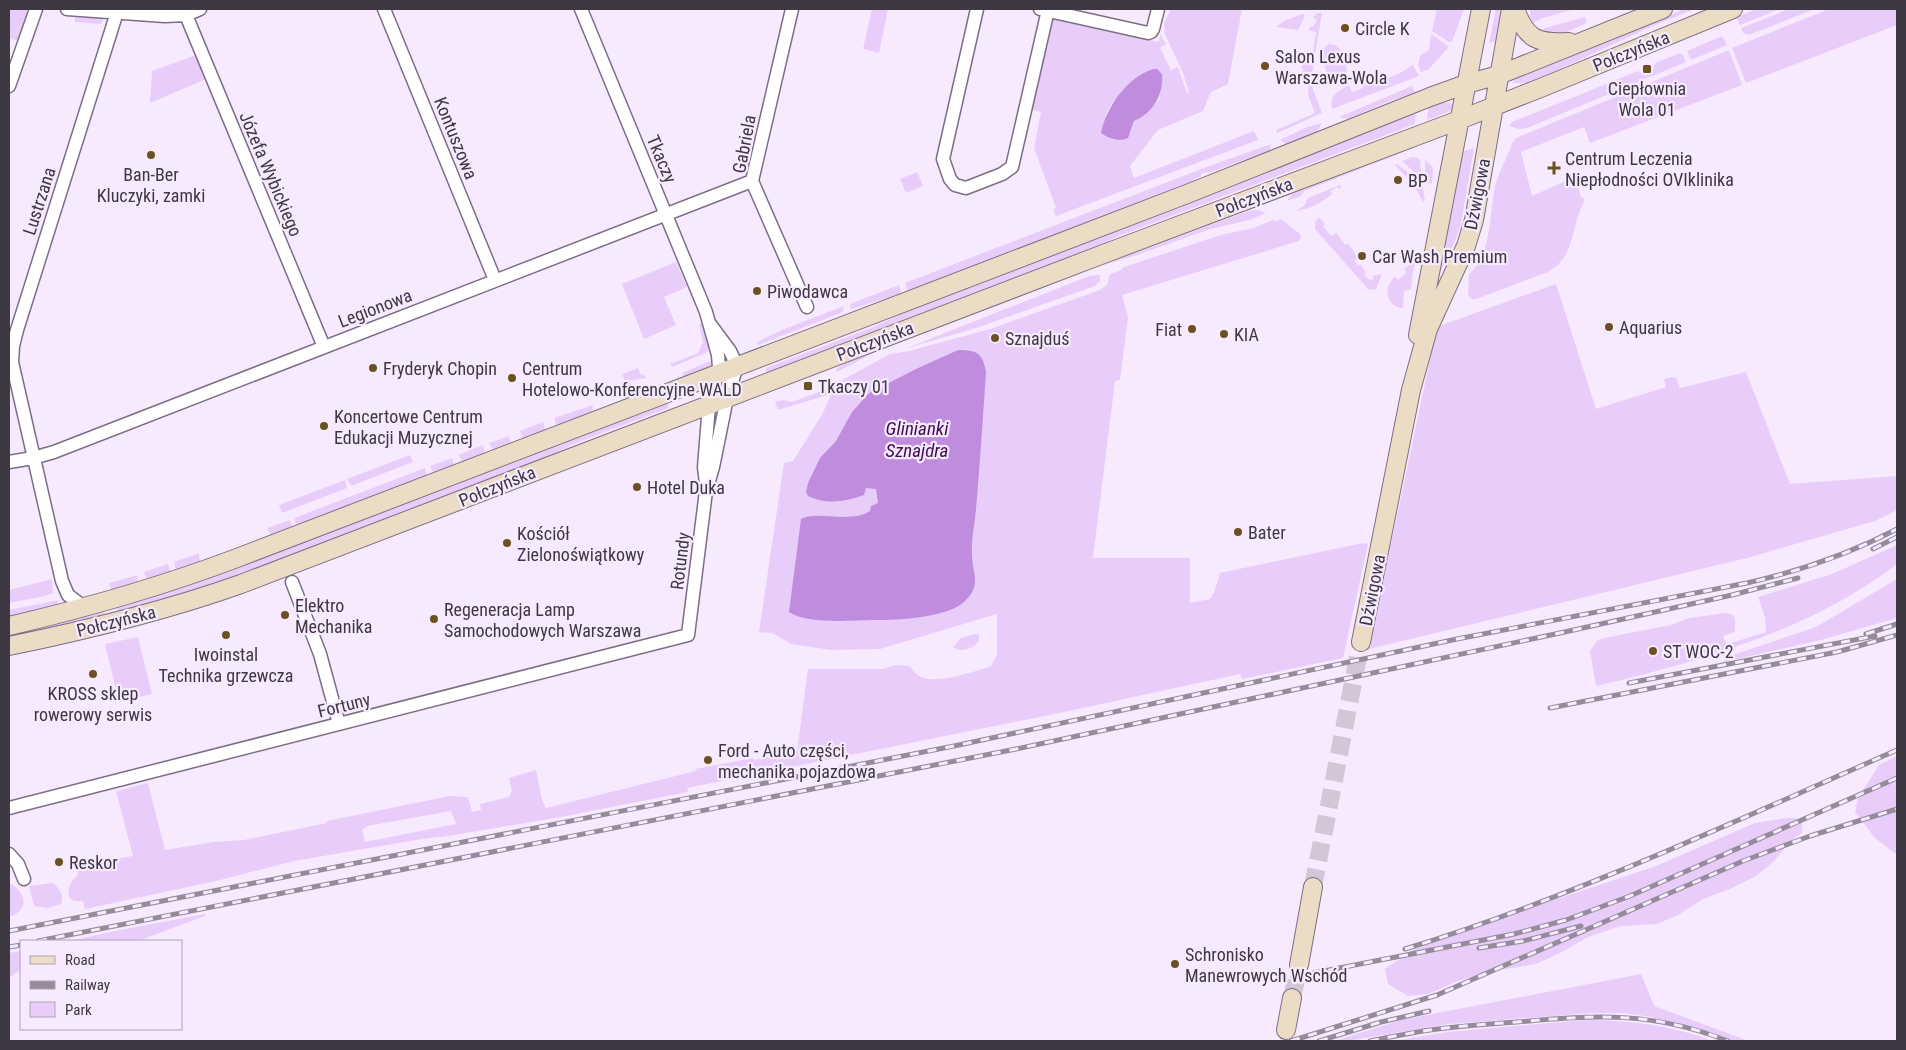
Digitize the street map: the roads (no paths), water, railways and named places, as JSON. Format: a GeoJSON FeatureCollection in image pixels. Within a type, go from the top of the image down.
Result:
{"type":"FeatureCollection","features":[{"type":"Feature","properties":{"kind":"main road","name":"Dźwigowa"},"geometry":{"type":"LineString","coordinates":[[1361,642],[1411,390],[1419,327],[1481,9]]}},
{"type":"Feature","properties":{"kind":"main road","name":"Dźwigowa"},"geometry":{"type":"LineString","coordinates":[[1411,390],[1432,319],[1466,246],[1474,220],[1511,9]]}},
{"type":"Feature","properties":{"kind":"main road"},"geometry":{"type":"LineString","coordinates":[[1515,9],[1524,28],[1537,39],[1550,43],[1582,41]]}},
{"type":"Feature","properties":{"kind":"main road","name":"Połczyńska"},"geometry":{"type":"LineString","coordinates":[[9,626],[84,607],[187,576],[232,560],[1187,194],[1466,84],[1499,75],[1662,9]]}},
{"type":"Feature","properties":{"kind":"main road","name":"Połczyńska"},"geometry":{"type":"LineString","coordinates":[[9,646],[110,624],[214,593],[330,551],[1106,252],[1493,107],[1703,15],[1733,9]]}},
{"type":"Feature","properties":{"kind":"main road"},"geometry":{"type":"LineString","coordinates":[[1299,965],[1313,887]]}},
{"type":"Feature","properties":{"kind":"main road"},"geometry":{"type":"LineString","coordinates":[[1286,1030],[1292,998]]}},
{"type":"Feature","properties":{"kind":"street"},"geometry":{"type":"LineString","coordinates":[[9,86],[36,9]]}},
{"type":"Feature","properties":{"kind":"street"},"geometry":{"type":"LineString","coordinates":[[67,9],[117,10],[166,16],[186,15],[200,9]]}},
{"type":"Feature","properties":{"kind":"street","name":"Kontuszowa"},"geometry":{"type":"LineString","coordinates":[[384,9],[495,280]]}},
{"type":"Feature","properties":{"kind":"street","name":"Tkaczy"},"geometry":{"type":"LineString","coordinates":[[580,9],[710,324],[718,355],[718,373],[709,404]]}},
{"type":"Feature","properties":{"kind":"street","name":"Gabriela"},"geometry":{"type":"LineString","coordinates":[[792,9],[752,181],[807,307]]}},
{"type":"Feature","properties":{"kind":"street"},"geometry":{"type":"LineString","coordinates":[[977,9],[943,159],[954,185],[966,188],[1002,174],[1012,167],[1044,10],[1141,32],[1151,32],[1158,9]]}},
{"type":"Feature","properties":{"kind":"street","name":"Lustrzana"},"geometry":{"type":"LineString","coordinates":[[56,615],[63,596],[62,581],[12,362],[13,346],[117,10]]}},
{"type":"Feature","properties":{"kind":"street","name":"Józefa Wybickiego"},"geometry":{"type":"LineString","coordinates":[[186,15],[324,347]]}},
{"type":"Feature","properties":{"kind":"street","name":"Legionowa"},"geometry":{"type":"LineString","coordinates":[[9,462],[54,452],[752,181]]}},
{"type":"Feature","properties":{"kind":"street","name":"Tkaczy"},"geometry":{"type":"LineString","coordinates":[[710,324],[730,351],[736,366]]}},
{"type":"Feature","properties":{"kind":"street"},"geometry":{"type":"LineString","coordinates":[[727,398],[736,366]]}},
{"type":"Feature","properties":{"kind":"street","name":"Rotundy"},"geometry":{"type":"LineString","coordinates":[[688,635],[706,491],[713,467],[727,398]]}},
{"type":"Feature","properties":{"kind":"street","name":"Rotundy"},"geometry":{"type":"LineString","coordinates":[[706,491],[704,467],[709,404]]}},
{"type":"Feature","properties":{"kind":"street","name":"Lustrzana"},"geometry":{"type":"LineString","coordinates":[[62,581],[68,594],[84,607]]}},
{"type":"Feature","properties":{"kind":"street"},"geometry":{"type":"LineString","coordinates":[[292,582],[320,654],[339,724]]}},
{"type":"Feature","properties":{"kind":"street","name":"Fortuny"},"geometry":{"type":"LineString","coordinates":[[9,808],[688,635]]}},
{"type":"Feature","properties":{"kind":"street"},"geometry":{"type":"LineString","coordinates":[[9,854],[18,864],[24,879]]}},
{"type":"Feature","properties":{"kind":"water"},"geometry":{"type":"Polygon","coordinates":[[[1153,69],[1157,69],[1162,74],[1159,96],[1147,113],[1134,121],[1128,138],[1122,140],[1114,139],[1101,133],[1107,114],[1119,95],[1134,79],[1153,69]]]}},
{"type":"Feature","properties":{"kind":"water","name":"Glinianki Sznajdra"},"geometry":{"type":"Polygon","coordinates":[[[958,350],[978,354],[983,361],[986,372],[972,543],[975,583],[971,594],[958,606],[948,611],[923,617],[843,621],[807,619],[789,612],[801,519],[815,516],[844,517],[862,515],[870,511],[871,506],[878,503],[876,489],[866,488],[864,495],[843,501],[822,501],[808,496],[806,492],[808,483],[820,458],[836,441],[852,412],[869,393],[958,350]]]}},
{"type":"Feature","properties":{"kind":"tunnel"},"geometry":{"type":"LineString","coordinates":[[1313,887],[1361,642]]}},
{"type":"Feature","properties":{"kind":"tunnel"},"geometry":{"type":"LineString","coordinates":[[1292,998],[1299,965]]}},
{"type":"Feature","properties":{"kind":"railway"},"geometry":{"type":"LineString","coordinates":[[9,931],[954,746],[1457,639],[1747,583],[1824,561],[1897,529]]}},
{"type":"Feature","properties":{"kind":"railway"},"geometry":{"type":"LineString","coordinates":[[1873,549],[1897,537]]}},
{"type":"Feature","properties":{"kind":"railway"},"geometry":{"type":"LineString","coordinates":[[43,940],[1016,749],[1560,633],[1732,595],[1798,578]]}},
{"type":"Feature","properties":{"kind":"railway"},"geometry":{"type":"LineString","coordinates":[[1866,634],[1897,624]]}},
{"type":"Feature","properties":{"kind":"railway"},"geometry":{"type":"LineString","coordinates":[[1550,708],[1837,652],[1897,635]]}},
{"type":"Feature","properties":{"kind":"railway"},"geometry":{"type":"LineString","coordinates":[[1629,683],[1875,636]]}},
{"type":"Feature","properties":{"kind":"railway"},"geometry":{"type":"LineString","coordinates":[[1405,949],[1530,906],[1654,857],[1897,750]]}},
{"type":"Feature","properties":{"kind":"railway"},"geometry":{"type":"LineString","coordinates":[[1293,977],[1514,934],[1566,920],[1630,896],[1897,778]]}},
{"type":"Feature","properties":{"kind":"railway"},"geometry":{"type":"LineString","coordinates":[[1291,1041],[1437,995],[1743,861],[1810,836],[1897,809]]}},
{"type":"Feature","properties":{"kind":"railway"},"geometry":{"type":"LineString","coordinates":[[1479,948],[1523,941],[1581,926]]}},
{"type":"Feature","properties":{"kind":"railway"},"geometry":{"type":"LineString","coordinates":[[9,947],[20,945]]}},
{"type":"Feature","properties":{"kind":"railway"},"geometry":{"type":"LineString","coordinates":[[1319,1041],[1381,1022],[1429,1011]]}},
{"type":"Feature","properties":{"kind":"railway"},"geometry":{"type":"LineString","coordinates":[[1370,1041],[1452,1027],[1599,1017],[1648,1020],[1674,1024],[1728,1041]]}},
{"type":"Feature","properties":{"kind":"place","name":"Circle K"},"geometry":{"type":"Point","coordinates":[1345,28]}},
{"type":"Feature","properties":{"kind":"place","name":"Salon Lexus Warszawa-Wola"},"geometry":{"type":"Point","coordinates":[1265,66]}},
{"type":"Feature","properties":{"kind":"place","name":"Ciepłownia Wola 01"},"geometry":{"type":"Point","coordinates":[1647,69]}},
{"type":"Feature","properties":{"kind":"place","name":"Ban-Ber Kluczyki, zamki"},"geometry":{"type":"Point","coordinates":[151,155]}},
{"type":"Feature","properties":{"kind":"place","name":"Centrum Leczenia Niepłodności OVIklinika"},"geometry":{"type":"Point","coordinates":[1554,168]}},
{"type":"Feature","properties":{"kind":"place","name":"BP"},"geometry":{"type":"Point","coordinates":[1398,180]}},
{"type":"Feature","properties":{"kind":"place","name":"Car Wash Premium"},"geometry":{"type":"Point","coordinates":[1362,256]}},
{"type":"Feature","properties":{"kind":"place","name":"Piwodawca"},"geometry":{"type":"Point","coordinates":[757,291]}},
{"type":"Feature","properties":{"kind":"place","name":"Aquarius"},"geometry":{"type":"Point","coordinates":[1609,327]}},
{"type":"Feature","properties":{"kind":"place","name":"Fiat"},"geometry":{"type":"Point","coordinates":[1192,329]}},
{"type":"Feature","properties":{"kind":"place","name":"KIA"},"geometry":{"type":"Point","coordinates":[1224,334]}},
{"type":"Feature","properties":{"kind":"place","name":"Sznajduś"},"geometry":{"type":"Point","coordinates":[995,338]}},
{"type":"Feature","properties":{"kind":"place","name":"Fryderyk Chopin"},"geometry":{"type":"Point","coordinates":[373,368]}},
{"type":"Feature","properties":{"kind":"place","name":"Centrum Hotelowo-Konferencyjne WALD"},"geometry":{"type":"Point","coordinates":[512,378]}},
{"type":"Feature","properties":{"kind":"place","name":"Tkaczy 01"},"geometry":{"type":"Point","coordinates":[808,386]}},
{"type":"Feature","properties":{"kind":"place","name":"Koncertowe Centrum Edukacji Muzycznej"},"geometry":{"type":"Point","coordinates":[324,426]}},
{"type":"Feature","properties":{"kind":"place","name":"Hotel Duka"},"geometry":{"type":"Point","coordinates":[637,487]}},
{"type":"Feature","properties":{"kind":"place","name":"Bater"},"geometry":{"type":"Point","coordinates":[1238,532]}},
{"type":"Feature","properties":{"kind":"place","name":"Kościół Zielonoświątkowy"},"geometry":{"type":"Point","coordinates":[507,543]}},
{"type":"Feature","properties":{"kind":"place","name":"Elektro Mechanika"},"geometry":{"type":"Point","coordinates":[285,615]}},
{"type":"Feature","properties":{"kind":"place","name":"Regeneracja Lamp Samochodowych Warszawa"},"geometry":{"type":"Point","coordinates":[434,619]}},
{"type":"Feature","properties":{"kind":"place","name":"Iwoinstal Technika grzewcza"},"geometry":{"type":"Point","coordinates":[226,635]}},
{"type":"Feature","properties":{"kind":"place","name":"ST WOC-2"},"geometry":{"type":"Point","coordinates":[1653,651]}},
{"type":"Feature","properties":{"kind":"place","name":"KROSS sklep rowerowy serwis"},"geometry":{"type":"Point","coordinates":[93,674]}},
{"type":"Feature","properties":{"kind":"place","name":"Ford - Auto części, mechanika pojazdowa"},"geometry":{"type":"Point","coordinates":[708,760]}},
{"type":"Feature","properties":{"kind":"place","name":"Reskor"},"geometry":{"type":"Point","coordinates":[59,862]}},
{"type":"Feature","properties":{"kind":"place","name":"Schronisko Manewrowych Wschód"},"geometry":{"type":"Point","coordinates":[1175,964]}}]}
